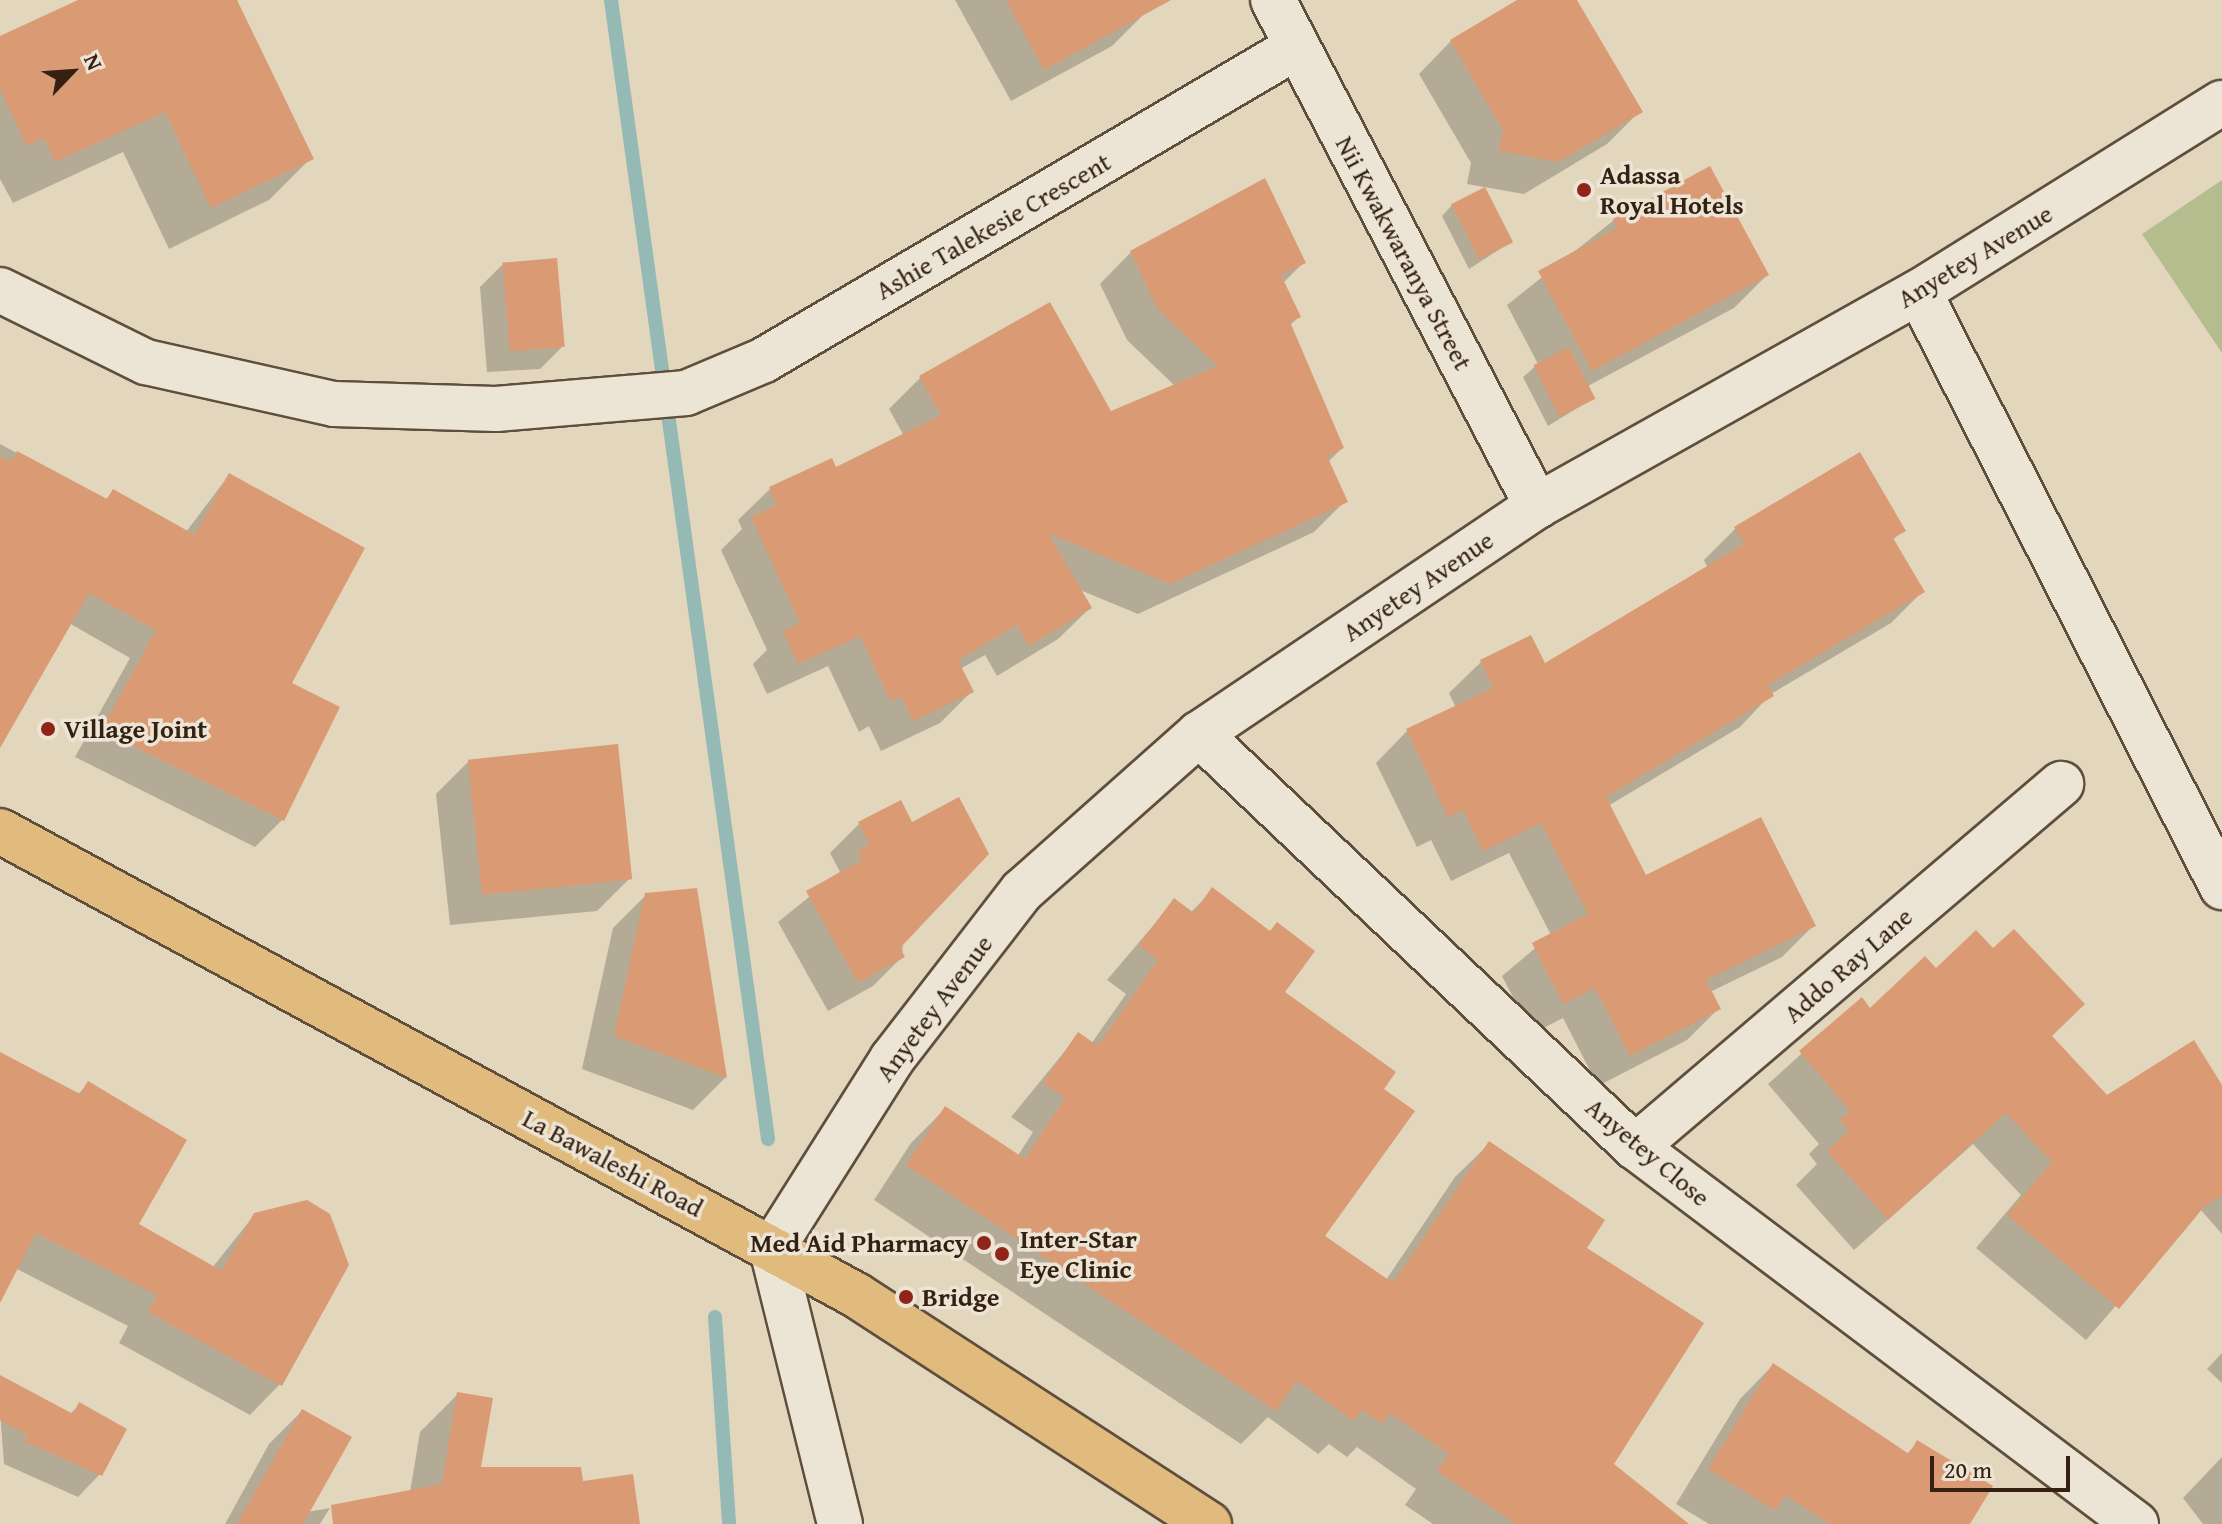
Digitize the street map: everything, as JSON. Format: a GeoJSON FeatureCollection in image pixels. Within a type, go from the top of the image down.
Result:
{"type":"FeatureCollection","features":[{"type":"Feature","properties":{"kind":"main road","name":"La Bawaleshi Road"},"geometry":{"type":"LineString","coordinates":[[0,831],[772,1249],[1209,1524]]}},
{"type":"Feature","properties":{"kind":"street","name":"Nii Kwakwaranya Street"},"geometry":{"type":"LineString","coordinates":[[1273,0],[1295,48],[1537,506]]}},
{"type":"Feature","properties":{"kind":"street","name":"Ashie Talekesie Crescent"},"geometry":{"type":"LineString","coordinates":[[0,290],[146,362],[334,404],[496,409],[620,402],[686,393],[764,360],[1295,48]]}},
{"type":"Feature","properties":{"kind":"street","name":"Anyetey Avenue"},"geometry":{"type":"LineString","coordinates":[[772,1249],[892,1059],[1022,891],[1199,734],[1537,506],[1919,292],[2222,103]]}},
{"type":"Feature","properties":{"kind":"street"},"geometry":{"type":"LineString","coordinates":[[1919,292],[2222,887]]}},
{"type":"Feature","properties":{"kind":"street","name":"Anyetey Close"},"geometry":{"type":"LineString","coordinates":[[1199,734],[1635,1147],[2136,1524]]}},
{"type":"Feature","properties":{"kind":"street","name":"Addo Ray Lane"},"geometry":{"type":"LineString","coordinates":[[1635,1147],[2061,784]]}},
{"type":"Feature","properties":{"kind":"street"},"geometry":{"type":"LineString","coordinates":[[772,1249],[840,1524]]}},
{"type":"Feature","properties":{"kind":"green space"},"geometry":{"type":"Polygon","coordinates":[[[2222,180],[2222,353],[2142,234],[2222,180]]]}},
{"type":"Feature","properties":{"kind":"building"},"geometry":{"type":"Polygon","coordinates":[[[78,0],[237,0],[314,159],[211,208],[165,112],[55,162],[44,138],[27,146],[0,89],[0,36],[78,0]]]}},
{"type":"Feature","properties":{"kind":"building"},"geometry":{"type":"Polygon","coordinates":[[[1006,0],[1171,0],[1044,70],[1006,0]]]}},
{"type":"Feature","properties":{"kind":"building"},"geometry":{"type":"Polygon","coordinates":[[[1517,0],[1577,0],[1643,112],[1558,162],[1499,151],[1503,130],[1450,40],[1517,0]]]}},
{"type":"Feature","properties":{"kind":"building"},"geometry":{"type":"Polygon","coordinates":[[[1710,166],[1769,275],[1592,371],[1538,271],[1617,228],[1613,219],[1710,166]]]}},
{"type":"Feature","properties":{"kind":"building"},"geometry":{"type":"Polygon","coordinates":[[[1265,178],[1306,263],[1281,275],[1301,317],[1290,322],[1344,448],[1327,456],[1348,502],[1170,584],[1048,533],[1092,608],[1029,646],[1017,625],[958,660],[974,692],[913,721],[901,696],[891,702],[860,636],[798,664],[783,631],[800,623],[751,517],[777,505],[769,487],[832,458],[836,467],[941,415],[919,376],[1050,302],[1111,411],[1218,366],[1158,309],[1130,251],[1265,178]]]}},
{"type":"Feature","properties":{"kind":"building"},"geometry":{"type":"Polygon","coordinates":[[[1485,187],[1513,242],[1479,259],[1451,204],[1485,187]]]}},
{"type":"Feature","properties":{"kind":"building"},"geometry":{"type":"Polygon","coordinates":[[[557,258],[565,347],[510,351],[502,263],[557,258]]]}},
{"type":"Feature","properties":{"kind":"building"},"geometry":{"type":"Polygon","coordinates":[[[1569,347],[1595,399],[1560,417],[1533,365],[1569,347]]]}},
{"type":"Feature","properties":{"kind":"building"},"geometry":{"type":"Polygon","coordinates":[[[17,451],[107,499],[113,489],[195,535],[229,473],[365,548],[292,683],[340,707],[284,821],[101,730],[156,630],[89,593],[0,748],[0,456],[11,462],[17,451]]]}},
{"type":"Feature","properties":{"kind":"building"},"geometry":{"type":"Polygon","coordinates":[[[1860,452],[1906,531],[1893,538],[1925,592],[1768,685],[1774,696],[1606,797],[1646,875],[1761,817],[1816,926],[1706,980],[1721,1009],[1630,1056],[1595,988],[1563,1004],[1532,943],[1588,914],[1541,823],[1483,851],[1463,810],[1448,817],[1406,729],[1493,688],[1480,660],[1531,635],[1545,663],[1744,544],[1734,527],[1860,452]]]}},
{"type":"Feature","properties":{"kind":"building"},"geometry":{"type":"Polygon","coordinates":[[[618,744],[632,879],[482,895],[468,760],[618,744]]]}},
{"type":"Feature","properties":{"kind":"building"},"geometry":{"type":"Polygon","coordinates":[[[959,797],[989,854],[900,948],[905,957],[858,983],[806,891],[862,860],[858,851],[869,844],[858,822],[901,800],[912,822],[959,797]]]}},
{"type":"Feature","properties":{"kind":"building"},"geometry":{"type":"Polygon","coordinates":[[[1212,887],[1270,931],[1277,922],[1315,951],[1285,992],[1396,1072],[1384,1089],[1415,1111],[1325,1236],[1393,1283],[1489,1141],[1605,1220],[1587,1248],[1704,1323],[1614,1464],[1689,1524],[1516,1524],[1437,1471],[1449,1454],[1390,1413],[1382,1424],[1362,1410],[1354,1421],[1297,1381],[1276,1411],[906,1165],[945,1106],[1025,1159],[1065,1098],[1043,1083],[1078,1032],[1098,1046],[1158,960],[1139,945],[1174,898],[1194,913],[1212,887]]]}},
{"type":"Feature","properties":{"kind":"building"},"geometry":{"type":"Polygon","coordinates":[[[697,888],[727,1078],[614,1036],[645,893],[697,888]]]}},
{"type":"Feature","properties":{"kind":"building"},"geometry":{"type":"Polygon","coordinates":[[[2014,929],[2085,1004],[2052,1036],[2107,1095],[2194,1040],[2222,1085],[2222,1195],[2204,1207],[2119,1309],[2007,1215],[2052,1162],[2006,1113],[1888,1220],[1827,1151],[1849,1131],[1840,1120],[1850,1111],[1799,1051],[1862,997],[1870,1008],[1925,956],[1936,968],[1976,930],[1993,948],[2014,929]]]}},
{"type":"Feature","properties":{"kind":"building"},"geometry":{"type":"Polygon","coordinates":[[[0,1052],[80,1094],[88,1081],[187,1140],[139,1224],[222,1271],[254,1213],[307,1200],[330,1214],[349,1265],[282,1386],[148,1312],[157,1295],[36,1233],[0,1303],[0,1052]]]}},
{"type":"Feature","properties":{"kind":"building"},"geometry":{"type":"Polygon","coordinates":[[[1773,1363],[1909,1454],[1917,1440],[1993,1486],[1970,1524],[1830,1524],[1785,1495],[1776,1511],[1708,1469],[1773,1363]]]}},
{"type":"Feature","properties":{"kind":"building"},"geometry":{"type":"Polygon","coordinates":[[[0,1375],[73,1414],[79,1402],[127,1429],[102,1476],[24,1441],[28,1435],[0,1420],[0,1375]]]}},
{"type":"Feature","properties":{"kind":"building"},"geometry":{"type":"Polygon","coordinates":[[[457,1392],[493,1398],[481,1467],[581,1467],[583,1481],[633,1474],[640,1524],[333,1524],[331,1505],[442,1484],[457,1392]]]}},
{"type":"Feature","properties":{"kind":"building"},"geometry":{"type":"Polygon","coordinates":[[[302,1409],[352,1437],[303,1524],[237,1524],[302,1409]]]}},
{"type":"Feature","properties":{"kind":"waterway"},"geometry":{"type":"LineString","coordinates":[[611,0],[768,1139]]}},
{"type":"Feature","properties":{"kind":"waterway"},"geometry":{"type":"LineString","coordinates":[[715,1317],[729,1524]]}},
{"type":"Feature","properties":{"kind":"place","name":"Adassa Royal Hotels"},"geometry":{"type":"Point","coordinates":[1584,190]}},
{"type":"Feature","properties":{"kind":"place","name":"Village Joint"},"geometry":{"type":"Point","coordinates":[48,729]}},
{"type":"Feature","properties":{"kind":"place","name":"Med Aid Pharmacy"},"geometry":{"type":"Point","coordinates":[984,1243]}},
{"type":"Feature","properties":{"kind":"place","name":"Inter-Star Eye Clinic"},"geometry":{"type":"Point","coordinates":[1002,1254]}},
{"type":"Feature","properties":{"kind":"place","name":"Bridge"},"geometry":{"type":"Point","coordinates":[906,1297]}}]}
